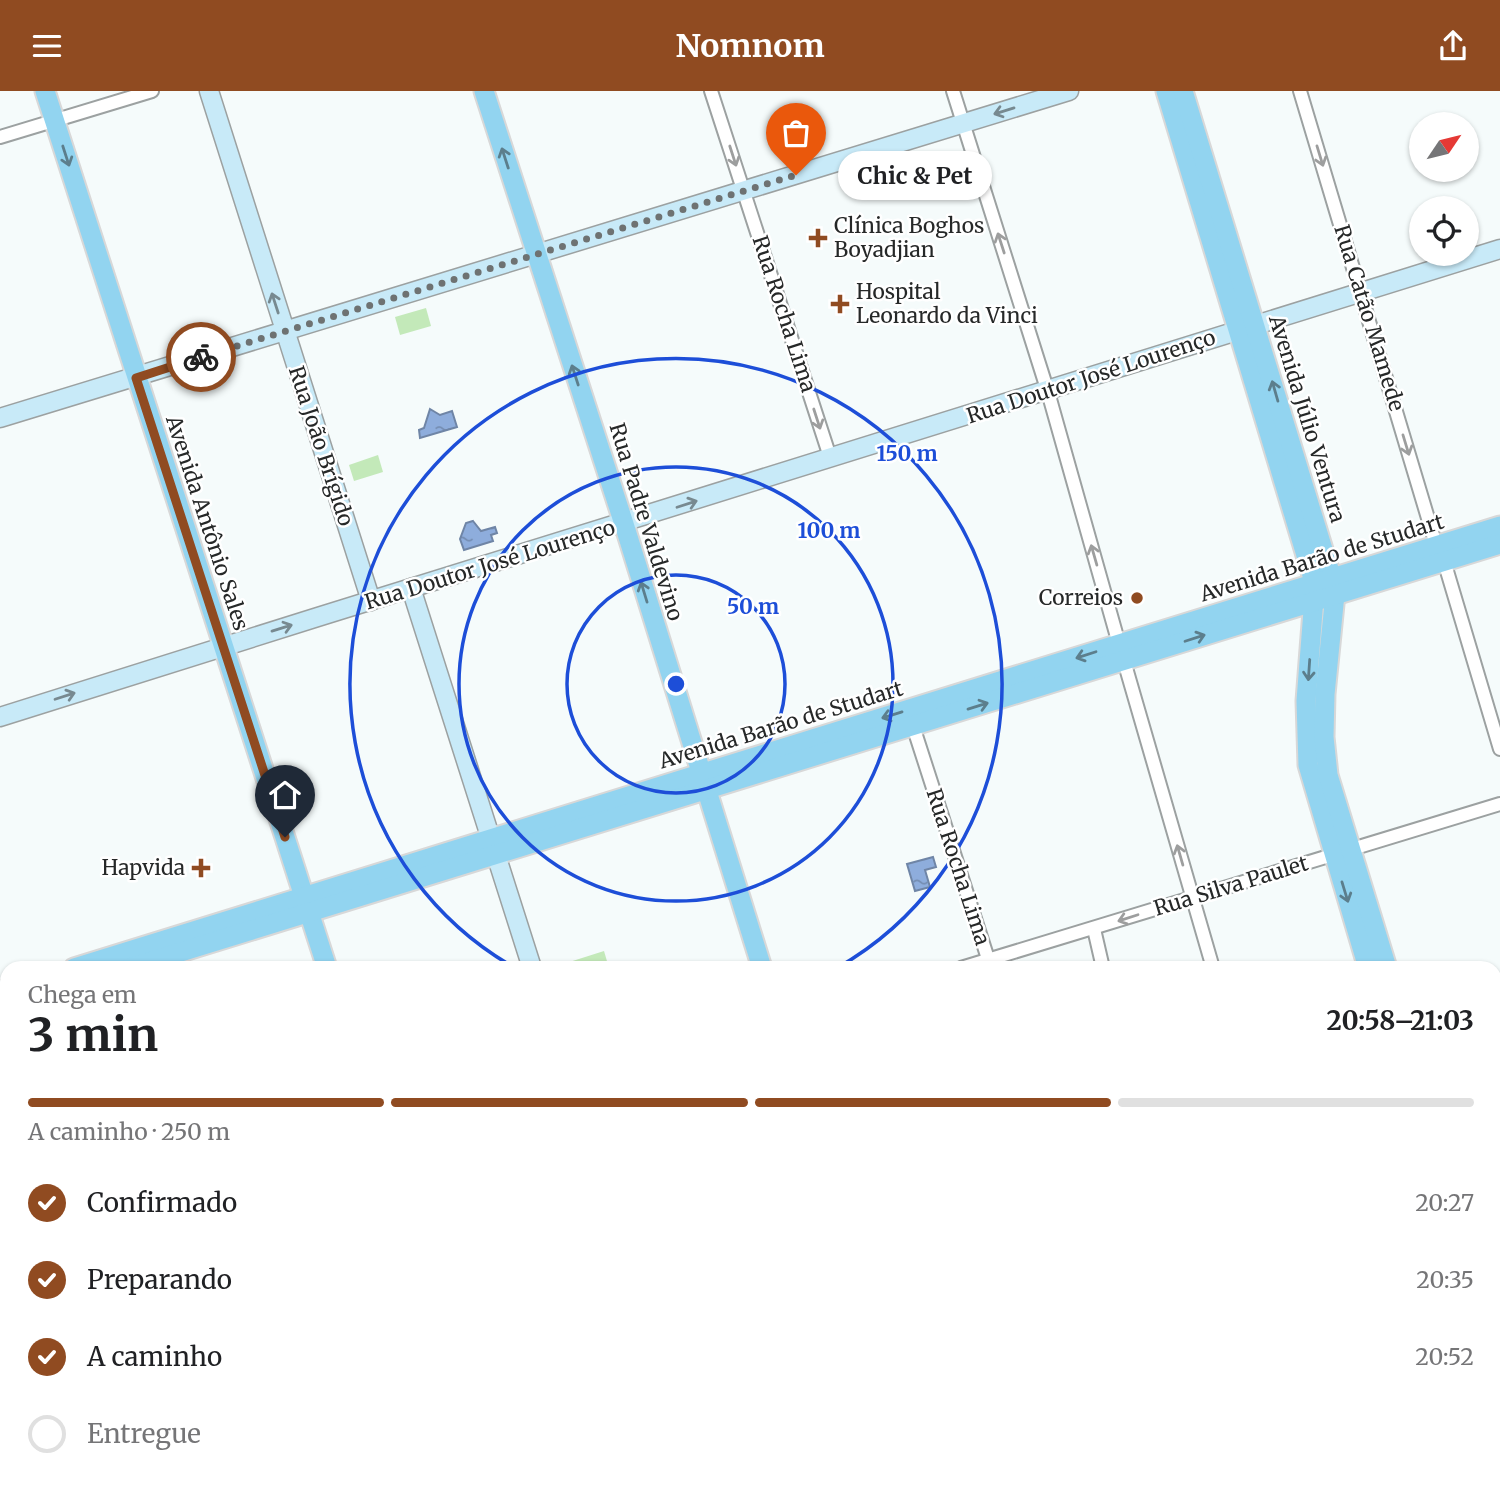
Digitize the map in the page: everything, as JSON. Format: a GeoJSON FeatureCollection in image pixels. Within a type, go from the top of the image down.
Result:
{"type":"FeatureCollection","features":[{"type":"Feature","properties":{"kind":"main road","name":"Avenida Antônio Sales"},"geometry":{"type":"LineString","coordinates":[[46,91],[325,961]]}},
{"type":"Feature","properties":{"kind":"main road","name":"Rua Padre Valdevino"},"geometry":{"type":"LineString","coordinates":[[484,91],[624,524],[760,961]]}},
{"type":"Feature","properties":{"kind":"main road","name":"Avenida Júlio Ventura"},"geometry":{"type":"LineString","coordinates":[[1166,91],[1247,328]]}},
{"type":"Feature","properties":{"kind":"main road","name":"Avenida Júlio Ventura"},"geometry":{"type":"LineString","coordinates":[[1183,91],[1247,328],[1324,590],[1306,701],[1308,765],[1384,961]]}},
{"type":"Feature","properties":{"kind":"main road","name":"Avenida Barão de Studart"},"geometry":{"type":"LineString","coordinates":[[149,961],[492,846],[1440,553],[1500,526]]}},
{"type":"Feature","properties":{"kind":"main road","name":"Avenida Barão de Studart"},"geometry":{"type":"LineString","coordinates":[[1440,553],[1500,544]]}},
{"type":"Feature","properties":{"kind":"main road","name":"Avenida Barão de Studart"},"geometry":{"type":"LineString","coordinates":[[702,782],[913,726],[1121,653]]}},
{"type":"Feature","properties":{"kind":"main road","name":"Avenida Júlio Ventura"},"geometry":{"type":"LineString","coordinates":[[1342,851],[1366,961]]}},
{"type":"Feature","properties":{"kind":"main road","name":"Avenida Barão de Studart"},"geometry":{"type":"LineString","coordinates":[[100,961],[307,906]]}},
{"type":"Feature","properties":{"kind":"street"},"geometry":{"type":"LineString","coordinates":[[0,137],[152,91]]}},
{"type":"Feature","properties":{"kind":"street","name":"Rua João Brígido"},"geometry":{"type":"LineString","coordinates":[[209,91],[371,601]]}},
{"type":"Feature","properties":{"kind":"street","name":"Rua Rocha Lima"},"geometry":{"type":"LineString","coordinates":[[711,91],[830,457]]}},
{"type":"Feature","properties":{"kind":"street"},"geometry":{"type":"LineString","coordinates":[[953,91],[1048,392],[1211,961]]}},
{"type":"Feature","properties":{"kind":"street"},"geometry":{"type":"LineString","coordinates":[[0,418],[537,256],[1067,91]]}},
{"type":"Feature","properties":{"kind":"street","name":"Rua Catão Mamede"},"geometry":{"type":"LineString","coordinates":[[1300,91],[1500,749]]}},
{"type":"Feature","properties":{"kind":"street","name":"Rua Doutor José Lourenço"},"geometry":{"type":"LineString","coordinates":[[0,717],[1500,249]]}},
{"type":"Feature","properties":{"kind":"street"},"geometry":{"type":"LineString","coordinates":[[411,588],[530,961]]}},
{"type":"Feature","properties":{"kind":"street","name":"Rua Rocha Lima"},"geometry":{"type":"LineString","coordinates":[[913,726],[988,961]]}},
{"type":"Feature","properties":{"kind":"street","name":"Rua Silva Paulet"},"geometry":{"type":"LineString","coordinates":[[998,961],[1342,851],[1500,804]]}},
{"type":"Feature","properties":{"kind":"street"},"geometry":{"type":"LineString","coordinates":[[1094,929],[1101,961]]}},
{"type":"Feature","properties":{"kind":"green space"},"geometry":{"type":"Polygon","coordinates":[[[426,308],[431,326],[400,335],[395,317],[426,308]]]}},
{"type":"Feature","properties":{"kind":"green space"},"geometry":{"type":"Polygon","coordinates":[[[378,455],[383,472],[354,481],[349,465],[378,455]]]}},
{"type":"Feature","properties":{"kind":"green space"},"geometry":{"type":"Polygon","coordinates":[[[604,951],[607,961],[573,961],[604,951]]]}},
{"type":"Feature","properties":{"kind":"water"},"geometry":{"type":"Polygon","coordinates":[[[430,409],[440,415],[452,411],[457,427],[420,438],[419,430],[424,428],[430,409]]]}},
{"type":"Feature","properties":{"kind":"water"},"geometry":{"type":"Polygon","coordinates":[[[473,521],[481,531],[495,527],[497,533],[491,535],[493,541],[464,550],[460,539],[466,523],[473,521]]]}},
{"type":"Feature","properties":{"kind":"water"},"geometry":{"type":"Polygon","coordinates":[[[933,857],[936,867],[925,870],[930,887],[915,891],[907,864],[933,857]]]}},
{"type":"Feature","properties":{"kind":"way so far"},"geometry":{"type":"LineString","coordinates":[[201,357],[796,175]]}},
{"type":"Feature","properties":{"kind":"place","name":"Chic & Pet"},"geometry":{"type":"Point","coordinates":[796,175]}},
{"type":"Feature","properties":{"kind":"place","name":"Clínica Boghos Boyadjian"},"geometry":{"type":"Point","coordinates":[818,238]}},
{"type":"Feature","properties":{"kind":"place","name":"Hospital Leonardo da Vinci"},"geometry":{"type":"Point","coordinates":[840,304]}},
{"type":"Feature","properties":{"kind":"place","name":"Correios"},"geometry":{"type":"Point","coordinates":[1137,598]}},
{"type":"Feature","properties":{"kind":"place","name":"Hapvida"},"geometry":{"type":"Point","coordinates":[201,868]}},
{"type":"Feature","properties":{"kind":"route"},"geometry":{"type":"LineString","coordinates":[[201,357],[136,378],[285,837]]}}]}
